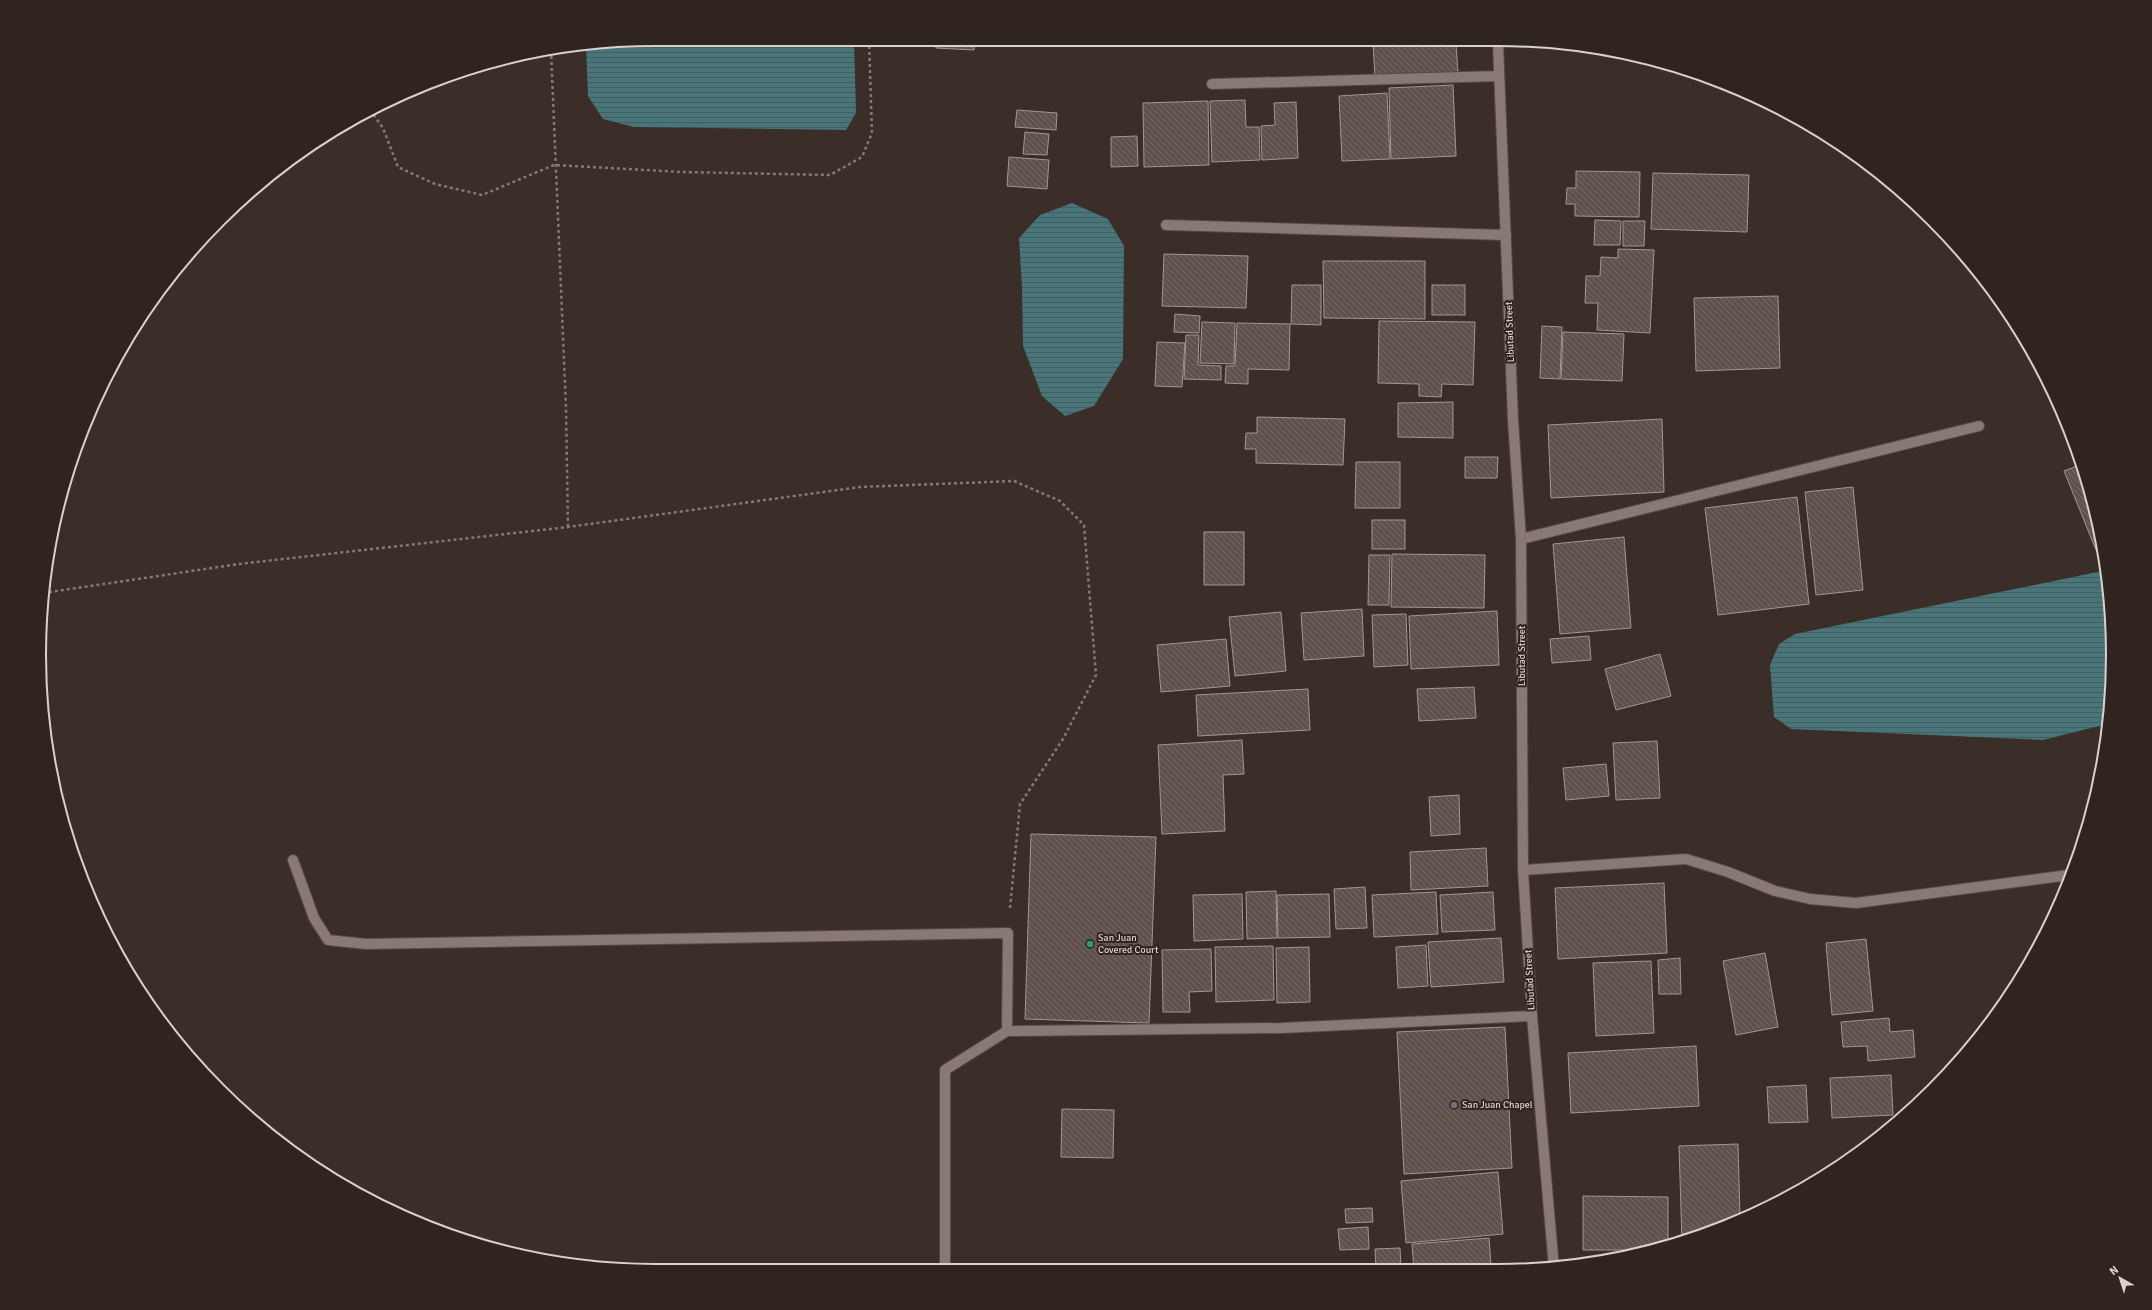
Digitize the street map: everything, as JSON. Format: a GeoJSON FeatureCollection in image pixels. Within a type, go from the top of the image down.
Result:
{"type":"FeatureCollection","features":[{"type":"Feature","properties":{"kind":"street","name":"Libutad Street"},"geometry":{"type":"LineString","coordinates":[[1498,46],[1513,420],[1521,539],[1523,870],[1532,1016],[1553,1261]]}},
{"type":"Feature","properties":{"kind":"street"},"geometry":{"type":"LineString","coordinates":[[1212,84],[1500,76]]}},
{"type":"Feature","properties":{"kind":"street"},"geometry":{"type":"LineString","coordinates":[[1166,225],[1506,235]]}},
{"type":"Feature","properties":{"kind":"street"},"geometry":{"type":"LineString","coordinates":[[1521,539],[1978,426]]}},
{"type":"Feature","properties":{"kind":"street"},"geometry":{"type":"LineString","coordinates":[[1523,870],[1686,859],[1728,872],[1775,891],[1810,899],[1856,903],[2065,876]]}},
{"type":"Feature","properties":{"kind":"street"},"geometry":{"type":"LineString","coordinates":[[293,860],[314,918],[328,940],[366,944],[1008,933],[1007,1031]]}},
{"type":"Feature","properties":{"kind":"street"},"geometry":{"type":"LineString","coordinates":[[945,1264],[945,1070],[1007,1031],[1282,1028],[1532,1016]]}},
{"type":"Feature","properties":{"kind":"path"},"geometry":{"type":"LineString","coordinates":[[374,115],[383,128],[398,167],[435,184],[482,195],[554,165],[682,172],[830,175],[862,157],[872,133],[869,46]]}},
{"type":"Feature","properties":{"kind":"path"},"geometry":{"type":"LineString","coordinates":[[551,55],[554,165],[566,408],[568,527]]}},
{"type":"Feature","properties":{"kind":"path"},"geometry":{"type":"LineString","coordinates":[[49,592],[239,564],[568,527],[860,487],[1014,481],[1060,501],[1084,525],[1096,675],[1063,739],[1020,804],[1008,933]]}},
{"type":"Feature","properties":{"kind":"water"},"geometry":{"type":"Polygon","coordinates":[[[655,46],[854,46],[856,113],[846,130],[634,127],[603,119],[588,96],[586,50],[615,47],[655,46]]]}},
{"type":"Feature","properties":{"kind":"water"},"geometry":{"type":"Polygon","coordinates":[[[1072,203],[1108,219],[1124,246],[1123,359],[1094,406],[1065,416],[1042,396],[1023,346],[1019,238],[1040,215],[1072,203]]]}},
{"type":"Feature","properties":{"kind":"water"},"geometry":{"type":"Polygon","coordinates":[[[2100,571],[2105,615],[2106,655],[2105,695],[2102,725],[2043,740],[1791,729],[1774,717],[1770,665],[1779,644],[1795,634],[2100,571]]]}},
{"type":"Feature","properties":{"kind":"building"},"geometry":{"type":"Polygon","coordinates":[[[936,46],[974,46],[974,50],[936,48],[936,46]]]}},
{"type":"Feature","properties":{"kind":"building"},"geometry":{"type":"Polygon","coordinates":[[[1373,46],[1456,46],[1458,72],[1375,77],[1373,46]]]}},
{"type":"Feature","properties":{"kind":"building"},"geometry":{"type":"Polygon","coordinates":[[[1453,85],[1456,156],[1391,159],[1389,88],[1453,85]]]}},
{"type":"Feature","properties":{"kind":"building"},"geometry":{"type":"Polygon","coordinates":[[[1387,93],[1390,159],[1342,161],[1339,96],[1387,93]]]}},
{"type":"Feature","properties":{"kind":"building"},"geometry":{"type":"Polygon","coordinates":[[[1245,100],[1246,127],[1259,127],[1260,160],[1212,162],[1210,101],[1245,100]]]}},
{"type":"Feature","properties":{"kind":"building"},"geometry":{"type":"Polygon","coordinates":[[[1208,101],[1209,165],[1144,167],[1143,103],[1208,101]]]}},
{"type":"Feature","properties":{"kind":"building"},"geometry":{"type":"Polygon","coordinates":[[[1296,102],[1298,158],[1262,160],[1261,126],[1275,125],[1274,103],[1296,102]]]}},
{"type":"Feature","properties":{"kind":"building"},"geometry":{"type":"Polygon","coordinates":[[[1017,110],[1057,113],[1056,130],[1015,127],[1017,110]]]}},
{"type":"Feature","properties":{"kind":"building"},"geometry":{"type":"Polygon","coordinates":[[[1025,132],[1049,134],[1047,155],[1023,154],[1025,132]]]}},
{"type":"Feature","properties":{"kind":"building"},"geometry":{"type":"Polygon","coordinates":[[[1137,136],[1138,166],[1111,167],[1111,137],[1137,136]]]}},
{"type":"Feature","properties":{"kind":"building"},"geometry":{"type":"Polygon","coordinates":[[[1009,157],[1049,160],[1047,189],[1007,186],[1009,157]]]}},
{"type":"Feature","properties":{"kind":"building"},"geometry":{"type":"Polygon","coordinates":[[[1576,171],[1640,172],[1639,217],[1575,216],[1575,204],[1566,204],[1567,188],[1576,188],[1576,171]]]}},
{"type":"Feature","properties":{"kind":"building"},"geometry":{"type":"Polygon","coordinates":[[[1653,173],[1749,175],[1747,232],[1651,229],[1653,173]]]}},
{"type":"Feature","properties":{"kind":"building"},"geometry":{"type":"Polygon","coordinates":[[[1595,220],[1621,221],[1620,245],[1594,245],[1595,220]]]}},
{"type":"Feature","properties":{"kind":"building"},"geometry":{"type":"Polygon","coordinates":[[[1623,221],[1645,221],[1644,246],[1623,246],[1623,221]]]}},
{"type":"Feature","properties":{"kind":"building"},"geometry":{"type":"Polygon","coordinates":[[[1618,249],[1654,250],[1650,333],[1597,330],[1598,303],[1585,303],[1586,276],[1600,276],[1601,257],[1618,258],[1618,249]]]}},
{"type":"Feature","properties":{"kind":"building"},"geometry":{"type":"Polygon","coordinates":[[[1164,254],[1248,256],[1246,308],[1162,306],[1164,254]]]}},
{"type":"Feature","properties":{"kind":"building"},"geometry":{"type":"Polygon","coordinates":[[[1323,261],[1425,261],[1425,319],[1324,318],[1323,261]]]}},
{"type":"Feature","properties":{"kind":"building"},"geometry":{"type":"Polygon","coordinates":[[[1292,285],[1321,285],[1321,325],[1291,324],[1292,285]]]}},
{"type":"Feature","properties":{"kind":"building"},"geometry":{"type":"Polygon","coordinates":[[[1432,285],[1465,285],[1465,315],[1432,315],[1432,285]]]}},
{"type":"Feature","properties":{"kind":"building"},"geometry":{"type":"Polygon","coordinates":[[[1778,296],[1780,368],[1696,371],[1694,298],[1778,296]]]}},
{"type":"Feature","properties":{"kind":"building"},"geometry":{"type":"Polygon","coordinates":[[[1175,314],[1200,316],[1199,333],[1174,332],[1175,314]]]}},
{"type":"Feature","properties":{"kind":"building"},"geometry":{"type":"Polygon","coordinates":[[[1379,321],[1475,322],[1473,385],[1442,384],[1441,397],[1419,396],[1419,384],[1378,383],[1379,321]]]}},
{"type":"Feature","properties":{"kind":"building"},"geometry":{"type":"Polygon","coordinates":[[[1202,322],[1235,323],[1234,364],[1200,363],[1202,322]]]}},
{"type":"Feature","properties":{"kind":"building"},"geometry":{"type":"Polygon","coordinates":[[[1237,323],[1290,324],[1289,370],[1248,369],[1248,384],[1225,383],[1226,366],[1235,366],[1237,323]]]}},
{"type":"Feature","properties":{"kind":"building"},"geometry":{"type":"Polygon","coordinates":[[[1542,326],[1562,327],[1560,379],[1540,378],[1542,326]]]}},
{"type":"Feature","properties":{"kind":"building"},"geometry":{"type":"Polygon","coordinates":[[[1563,332],[1624,334],[1622,381],[1561,379],[1563,332]]]}},
{"type":"Feature","properties":{"kind":"building"},"geometry":{"type":"Polygon","coordinates":[[[1186,335],[1199,335],[1198,365],[1221,366],[1221,380],[1184,379],[1186,335]]]}},
{"type":"Feature","properties":{"kind":"building"},"geometry":{"type":"Polygon","coordinates":[[[1157,342],[1185,343],[1182,387],[1155,386],[1157,342]]]}},
{"type":"Feature","properties":{"kind":"building"},"geometry":{"type":"Polygon","coordinates":[[[1453,402],[1453,438],[1398,437],[1398,403],[1453,402]]]}},
{"type":"Feature","properties":{"kind":"building"},"geometry":{"type":"Polygon","coordinates":[[[1257,417],[1345,419],[1343,465],[1256,463],[1256,449],[1245,449],[1246,433],[1257,433],[1257,417]]]}},
{"type":"Feature","properties":{"kind":"building"},"geometry":{"type":"Polygon","coordinates":[[[1662,419],[1664,492],[1551,498],[1548,425],[1662,419]]]}},
{"type":"Feature","properties":{"kind":"building"},"geometry":{"type":"Polygon","coordinates":[[[1465,457],[1498,457],[1497,478],[1465,478],[1465,457]]]}},
{"type":"Feature","properties":{"kind":"building"},"geometry":{"type":"Polygon","coordinates":[[[1356,462],[1400,462],[1400,508],[1355,508],[1356,462]]]}},
{"type":"Feature","properties":{"kind":"building"},"geometry":{"type":"Polygon","coordinates":[[[2076,466],[2085,497],[2096,550],[2096,550],[2064,471],[2076,466]]]}},
{"type":"Feature","properties":{"kind":"building"},"geometry":{"type":"Polygon","coordinates":[[[1853,487],[1863,590],[1816,595],[1805,492],[1853,487]]]}},
{"type":"Feature","properties":{"kind":"building"},"geometry":{"type":"Polygon","coordinates":[[[1797,497],[1809,604],[1718,615],[1705,508],[1797,497]]]}},
{"type":"Feature","properties":{"kind":"building"},"geometry":{"type":"Polygon","coordinates":[[[1372,520],[1405,520],[1405,549],[1372,549],[1372,520]]]}},
{"type":"Feature","properties":{"kind":"building"},"geometry":{"type":"Polygon","coordinates":[[[1204,532],[1244,532],[1244,585],[1204,585],[1204,532]]]}},
{"type":"Feature","properties":{"kind":"building"},"geometry":{"type":"Polygon","coordinates":[[[1624,537],[1631,628],[1560,634],[1553,544],[1624,537]]]}},
{"type":"Feature","properties":{"kind":"building"},"geometry":{"type":"Polygon","coordinates":[[[1392,554],[1485,555],[1484,608],[1391,607],[1392,554]]]}},
{"type":"Feature","properties":{"kind":"building"},"geometry":{"type":"Polygon","coordinates":[[[1369,555],[1390,555],[1389,605],[1368,605],[1369,555]]]}},
{"type":"Feature","properties":{"kind":"building"},"geometry":{"type":"Polygon","coordinates":[[[1362,609],[1364,656],[1304,660],[1301,613],[1362,609]]]}},
{"type":"Feature","properties":{"kind":"building"},"geometry":{"type":"Polygon","coordinates":[[[1497,611],[1499,665],[1411,669],[1409,616],[1497,611]]]}},
{"type":"Feature","properties":{"kind":"building"},"geometry":{"type":"Polygon","coordinates":[[[1281,612],[1286,671],[1235,676],[1229,617],[1281,612]]]}},
{"type":"Feature","properties":{"kind":"building"},"geometry":{"type":"Polygon","coordinates":[[[1406,614],[1408,665],[1374,667],[1372,615],[1406,614]]]}},
{"type":"Feature","properties":{"kind":"building"},"geometry":{"type":"Polygon","coordinates":[[[1589,636],[1591,660],[1552,663],[1550,639],[1589,636]]]}},
{"type":"Feature","properties":{"kind":"building"},"geometry":{"type":"Polygon","coordinates":[[[1226,639],[1230,686],[1161,692],[1157,645],[1226,639]]]}},
{"type":"Feature","properties":{"kind":"building"},"geometry":{"type":"Polygon","coordinates":[[[1660,654],[1671,696],[1616,710],[1605,669],[1660,654]]]}},
{"type":"Feature","properties":{"kind":"building"},"geometry":{"type":"Polygon","coordinates":[[[1474,687],[1476,718],[1419,721],[1417,689],[1474,687]]]}},
{"type":"Feature","properties":{"kind":"building"},"geometry":{"type":"Polygon","coordinates":[[[1308,689],[1310,730],[1198,736],[1196,695],[1308,689]]]}},
{"type":"Feature","properties":{"kind":"building"},"geometry":{"type":"Polygon","coordinates":[[[1242,740],[1244,774],[1223,775],[1225,831],[1162,834],[1158,745],[1242,740]]]}},
{"type":"Feature","properties":{"kind":"building"},"geometry":{"type":"Polygon","coordinates":[[[1657,741],[1660,798],[1616,800],[1613,743],[1657,741]]]}},
{"type":"Feature","properties":{"kind":"building"},"geometry":{"type":"Polygon","coordinates":[[[1606,764],[1609,796],[1566,800],[1563,768],[1606,764]]]}},
{"type":"Feature","properties":{"kind":"building"},"geometry":{"type":"Polygon","coordinates":[[[1459,795],[1460,834],[1431,836],[1429,797],[1459,795]]]}},
{"type":"Feature","properties":{"kind":"building","name":"San Juan Covered Court"},"geometry":{"type":"Polygon","coordinates":[[[1031,834],[1156,837],[1149,1023],[1025,1019],[1031,834]]]}},
{"type":"Feature","properties":{"kind":"building"},"geometry":{"type":"Polygon","coordinates":[[[1486,848],[1488,886],[1411,890],[1410,852],[1486,848]]]}},
{"type":"Feature","properties":{"kind":"building"},"geometry":{"type":"Polygon","coordinates":[[[1664,883],[1667,953],[1558,959],[1555,888],[1664,883]]]}},
{"type":"Feature","properties":{"kind":"building"},"geometry":{"type":"Polygon","coordinates":[[[1365,887],[1367,928],[1336,929],[1334,889],[1365,887]]]}},
{"type":"Feature","properties":{"kind":"building"},"geometry":{"type":"Polygon","coordinates":[[[1276,891],[1277,938],[1247,939],[1246,892],[1276,891]]]}},
{"type":"Feature","properties":{"kind":"building"},"geometry":{"type":"Polygon","coordinates":[[[1436,892],[1438,934],[1374,937],[1372,895],[1436,892]]]}},
{"type":"Feature","properties":{"kind":"building"},"geometry":{"type":"Polygon","coordinates":[[[1493,892],[1495,930],[1442,932],[1440,895],[1493,892]]]}},
{"type":"Feature","properties":{"kind":"building"},"geometry":{"type":"Polygon","coordinates":[[[1242,894],[1243,939],[1194,941],[1193,895],[1242,894]]]}},
{"type":"Feature","properties":{"kind":"building"},"geometry":{"type":"Polygon","coordinates":[[[1329,894],[1330,937],[1278,938],[1277,895],[1329,894]]]}},
{"type":"Feature","properties":{"kind":"building"},"geometry":{"type":"Polygon","coordinates":[[[1501,938],[1504,982],[1431,987],[1428,942],[1501,938]]]}},
{"type":"Feature","properties":{"kind":"building"},"geometry":{"type":"Polygon","coordinates":[[[1866,939],[1873,1011],[1832,1015],[1826,943],[1866,939]]]}},
{"type":"Feature","properties":{"kind":"building"},"geometry":{"type":"Polygon","coordinates":[[[1426,945],[1428,986],[1398,988],[1396,947],[1426,945]]]}},
{"type":"Feature","properties":{"kind":"building"},"geometry":{"type":"Polygon","coordinates":[[[1273,946],[1274,1000],[1216,1002],[1215,947],[1273,946]]]}},
{"type":"Feature","properties":{"kind":"building"},"geometry":{"type":"Polygon","coordinates":[[[1309,947],[1310,1002],[1277,1003],[1276,948],[1309,947]]]}},
{"type":"Feature","properties":{"kind":"building"},"geometry":{"type":"Polygon","coordinates":[[[1211,949],[1212,991],[1189,992],[1190,1012],[1163,1012],[1162,950],[1211,949]]]}},
{"type":"Feature","properties":{"kind":"building"},"geometry":{"type":"Polygon","coordinates":[[[1765,953],[1778,1027],[1736,1035],[1723,961],[1765,953]]]}},
{"type":"Feature","properties":{"kind":"building"},"geometry":{"type":"Polygon","coordinates":[[[1680,958],[1681,994],[1659,994],[1658,960],[1680,958]]]}},
{"type":"Feature","properties":{"kind":"building"},"geometry":{"type":"Polygon","coordinates":[[[1651,961],[1654,1033],[1596,1036],[1593,963],[1651,961]]]}},
{"type":"Feature","properties":{"kind":"building"},"geometry":{"type":"Polygon","coordinates":[[[1889,1018],[1890,1032],[1913,1030],[1915,1057],[1868,1061],[1867,1046],[1843,1047],[1841,1022],[1889,1018]]]}},
{"type":"Feature","properties":{"kind":"building","name":"San Juan Chapel"},"geometry":{"type":"Polygon","coordinates":[[[1505,1027],[1512,1168],[1404,1174],[1397,1032],[1505,1027]]]}},
{"type":"Feature","properties":{"kind":"building"},"geometry":{"type":"Polygon","coordinates":[[[1696,1046],[1699,1106],[1571,1113],[1568,1053],[1696,1046]]]}},
{"type":"Feature","properties":{"kind":"building"},"geometry":{"type":"Polygon","coordinates":[[[1891,1075],[1893,1115],[1832,1118],[1830,1078],[1891,1075]]]}},
{"type":"Feature","properties":{"kind":"building"},"geometry":{"type":"Polygon","coordinates":[[[1806,1085],[1808,1122],[1769,1123],[1767,1087],[1806,1085]]]}},
{"type":"Feature","properties":{"kind":"building"},"geometry":{"type":"Polygon","coordinates":[[[1062,1109],[1114,1110],[1113,1158],[1061,1157],[1062,1109]]]}},
{"type":"Feature","properties":{"kind":"building"},"geometry":{"type":"Polygon","coordinates":[[[1738,1144],[1740,1213],[1682,1235],[1679,1146],[1738,1144]]]}},
{"type":"Feature","properties":{"kind":"building"},"geometry":{"type":"Polygon","coordinates":[[[1498,1172],[1503,1234],[1406,1243],[1401,1181],[1498,1172]]]}},
{"type":"Feature","properties":{"kind":"building"},"geometry":{"type":"Polygon","coordinates":[[[1583,1196],[1668,1197],[1668,1239],[1625,1250],[1583,1250],[1583,1196]]]}},
{"type":"Feature","properties":{"kind":"building"},"geometry":{"type":"Polygon","coordinates":[[[1372,1208],[1373,1222],[1346,1223],[1345,1209],[1372,1208]]]}},
{"type":"Feature","properties":{"kind":"building"},"geometry":{"type":"Polygon","coordinates":[[[1368,1227],[1369,1249],[1340,1250],[1338,1229],[1368,1227]]]}},
{"type":"Feature","properties":{"kind":"building"},"geometry":{"type":"Polygon","coordinates":[[[1489,1238],[1491,1264],[1414,1264],[1412,1244],[1489,1238]]]}},
{"type":"Feature","properties":{"kind":"building"},"geometry":{"type":"Polygon","coordinates":[[[1400,1248],[1401,1264],[1376,1264],[1375,1249],[1400,1248]]]}},
{"type":"Feature","properties":{"kind":"place","name":"San Juan Covered Court"},"geometry":{"type":"Point","coordinates":[1090,944]}},
{"type":"Feature","properties":{"kind":"place","name":"San Juan Chapel"},"geometry":{"type":"Point","coordinates":[1454,1105]}}]}
